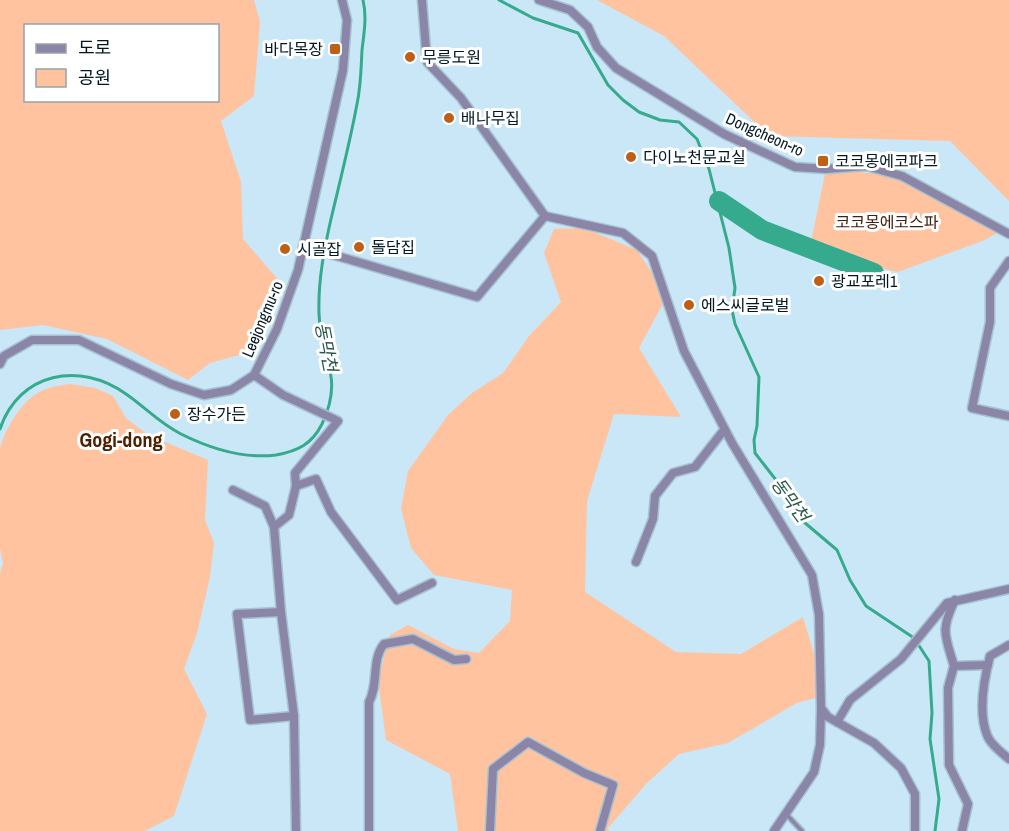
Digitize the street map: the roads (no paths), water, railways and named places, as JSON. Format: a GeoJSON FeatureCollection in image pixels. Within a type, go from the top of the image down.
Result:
{"type":"FeatureCollection","features":[{"type":"Feature","properties":{"kind":"street","name":"Leejongmu-ro"},"geometry":{"type":"LineString","coordinates":[[0,364],[4,356],[32,340],[79,340],[171,384],[204,395],[231,390],[254,375],[277,329],[298,270],[343,70],[347,20],[342,0]]}},
{"type":"Feature","properties":{"kind":"street"},"geometry":{"type":"LineString","coordinates":[[422,0],[427,62],[461,99],[545,216],[623,233],[652,256],[684,351],[724,430],[813,575],[819,615],[820,745],[813,772],[774,831]]}},
{"type":"Feature","properties":{"kind":"street","name":"Dongcheon-ro"},"geometry":{"type":"LineString","coordinates":[[539,0],[570,10],[588,27],[597,47],[616,68],[724,134],[795,167],[825,169],[866,166],[902,176],[1009,234]]}},
{"type":"Feature","properties":{"kind":"street"},"geometry":{"type":"LineString","coordinates":[[303,246],[477,297],[545,216]]}},
{"type":"Feature","properties":{"kind":"street"},"geometry":{"type":"LineString","coordinates":[[1009,261],[990,288],[990,322],[972,408],[1009,416]]}},
{"type":"Feature","properties":{"kind":"street"},"geometry":{"type":"LineString","coordinates":[[254,375],[283,395],[338,422],[295,473],[296,486],[289,515],[274,527]]}},
{"type":"Feature","properties":{"kind":"street"},"geometry":{"type":"LineString","coordinates":[[636,562],[653,519],[655,496],[673,473],[695,467],[724,430]]}},
{"type":"Feature","properties":{"kind":"street"},"geometry":{"type":"LineString","coordinates":[[296,486],[316,479],[331,512],[397,600],[432,583]]}},
{"type":"Feature","properties":{"kind":"street"},"geometry":{"type":"LineString","coordinates":[[232,490],[265,506],[274,527],[281,612],[294,716],[296,831]]}},
{"type":"Feature","properties":{"kind":"street"},"geometry":{"type":"LineString","coordinates":[[837,722],[850,700],[901,660],[946,603],[1009,590]]}},
{"type":"Feature","properties":{"kind":"street"},"geometry":{"type":"LineString","coordinates":[[955,600],[944,622],[954,666],[948,688],[949,765],[968,804],[962,831]]}},
{"type":"Feature","properties":{"kind":"street"},"geometry":{"type":"LineString","coordinates":[[281,612],[237,614],[250,720],[294,716]]}},
{"type":"Feature","properties":{"kind":"street"},"geometry":{"type":"LineString","coordinates":[[369,831],[369,702],[375,692],[379,650],[384,644],[413,639],[430,646],[445,657],[454,660],[466,659]]}},
{"type":"Feature","properties":{"kind":"street"},"geometry":{"type":"LineString","coordinates":[[1009,645],[990,656],[985,676],[984,717],[987,737],[1009,759]]}},
{"type":"Feature","properties":{"kind":"street"},"geometry":{"type":"LineString","coordinates":[[954,666],[988,665]]}},
{"type":"Feature","properties":{"kind":"street"},"geometry":{"type":"LineString","coordinates":[[821,708],[828,717],[874,742],[901,768],[915,794],[915,831]]}},
{"type":"Feature","properties":{"kind":"street"},"geometry":{"type":"LineString","coordinates":[[490,831],[493,769],[528,742],[584,773],[613,785],[600,831]]}},
{"type":"Feature","properties":{"kind":"lane"},"geometry":{"type":"LineString","coordinates":[[785,814],[802,831]]}},
{"type":"Feature","properties":{"kind":"waterway","name":"동막천"},"geometry":{"type":"LineString","coordinates":[[0,429],[9,410],[21,395],[36,384],[53,378],[71,376],[90,378],[108,384],[126,394],[173,430],[227,452],[251,456],[276,455],[298,449],[314,437],[329,407],[331,392],[330,367],[320,329],[319,289],[326,242],[360,84],[365,25],[363,0]]}},
{"type":"Feature","properties":{"kind":"waterway","name":"동막천"},"geometry":{"type":"LineString","coordinates":[[499,0],[533,18],[578,33],[608,85],[623,100],[639,112],[660,120],[679,122],[697,139],[709,169],[729,248],[735,288],[732,310],[735,324],[759,377],[755,453],[790,498],[798,517],[837,550],[850,580],[866,606],[914,638],[929,661],[932,713],[930,739],[939,799],[935,831]]}},
{"type":"Feature","properties":{"kind":"waterway","name":"동막천"},"geometry":{"type":"LineString","coordinates":[[719,201],[762,230],[874,273]]}},
{"type":"Feature","properties":{"kind":"place","name":"바다목장"},"geometry":{"type":"Point","coordinates":[335,49]}},
{"type":"Feature","properties":{"kind":"place","name":"무릉도원"},"geometry":{"type":"Point","coordinates":[410,57]}},
{"type":"Feature","properties":{"kind":"place","name":"배나무집"},"geometry":{"type":"Point","coordinates":[449,118]}},
{"type":"Feature","properties":{"kind":"place","name":"다이노천문교실"},"geometry":{"type":"Point","coordinates":[631,157]}},
{"type":"Feature","properties":{"kind":"place","name":"코코몽에코파크"},"geometry":{"type":"Point","coordinates":[823,161]}},
{"type":"Feature","properties":{"kind":"place","name":"돌담집"},"geometry":{"type":"Point","coordinates":[359,247]}},
{"type":"Feature","properties":{"kind":"place","name":"시골잡"},"geometry":{"type":"Point","coordinates":[285,249]}},
{"type":"Feature","properties":{"kind":"place","name":"광교포레1"},"geometry":{"type":"Point","coordinates":[819,281]}},
{"type":"Feature","properties":{"kind":"place","name":"에스씨글로벌"},"geometry":{"type":"Point","coordinates":[689,305]}},
{"type":"Feature","properties":{"kind":"place","name":"장수가든"},"geometry":{"type":"Point","coordinates":[175,414]}},
{"type":"Feature","properties":{"kind":"district","name":"Gogi-dong"},"geometry":{"type":"Point","coordinates":[121,440]}},
{"type":"Feature","properties":{"kind":"park label","name":"코코몽에코스파"},"geometry":{"type":"Point","coordinates":[887,222]}}]}
